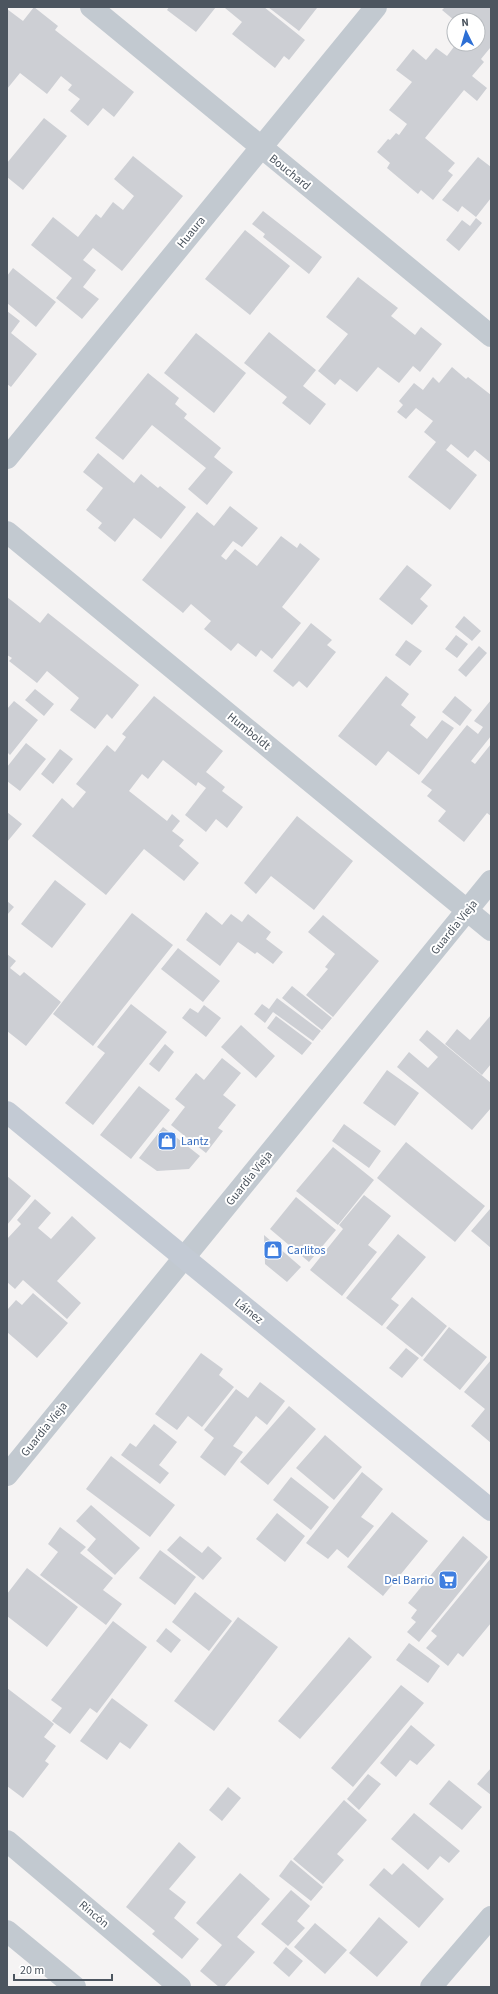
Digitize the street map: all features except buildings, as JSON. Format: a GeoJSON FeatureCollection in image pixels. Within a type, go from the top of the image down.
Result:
{"type":"FeatureCollection","features":[{"type":"Feature","properties":{"kind":"main road","name":"Láinez"},"geometry":{"type":"LineString","coordinates":[[7,1112],[491,1510]]}},
{"type":"Feature","properties":{"kind":"street","name":"Bouchard"},"geometry":{"type":"LineString","coordinates":[[90,7],[491,336]]}},
{"type":"Feature","properties":{"kind":"street","name":"Huaura"},"geometry":{"type":"LineString","coordinates":[[7,458],[376,7]]}},
{"type":"Feature","properties":{"kind":"street","name":"Humboldt"},"geometry":{"type":"LineString","coordinates":[[7,532],[491,930]]}},
{"type":"Feature","properties":{"kind":"street","name":"Guardia Vieja"},"geometry":{"type":"LineString","coordinates":[[7,1475],[491,881]]}},
{"type":"Feature","properties":{"kind":"street","name":"Rincón"},"geometry":{"type":"LineString","coordinates":[[7,1841],[180,1987]]}},
{"type":"Feature","properties":{"kind":"street"},"geometry":{"type":"LineString","coordinates":[[431,1987],[491,1916]]}},
{"type":"Feature","properties":{"kind":"street"},"geometry":{"type":"LineString","coordinates":[[7,1931],[75,1987]]}},
{"type":"Feature","properties":{"kind":"place","name":"Lantz"},"geometry":{"type":"Point","coordinates":[167,1141]}},
{"type":"Feature","properties":{"kind":"place","name":"Carlitos"},"geometry":{"type":"Point","coordinates":[273,1250]}},
{"type":"Feature","properties":{"kind":"place","name":"Del Barrio"},"geometry":{"type":"Point","coordinates":[448,1580]}}]}
